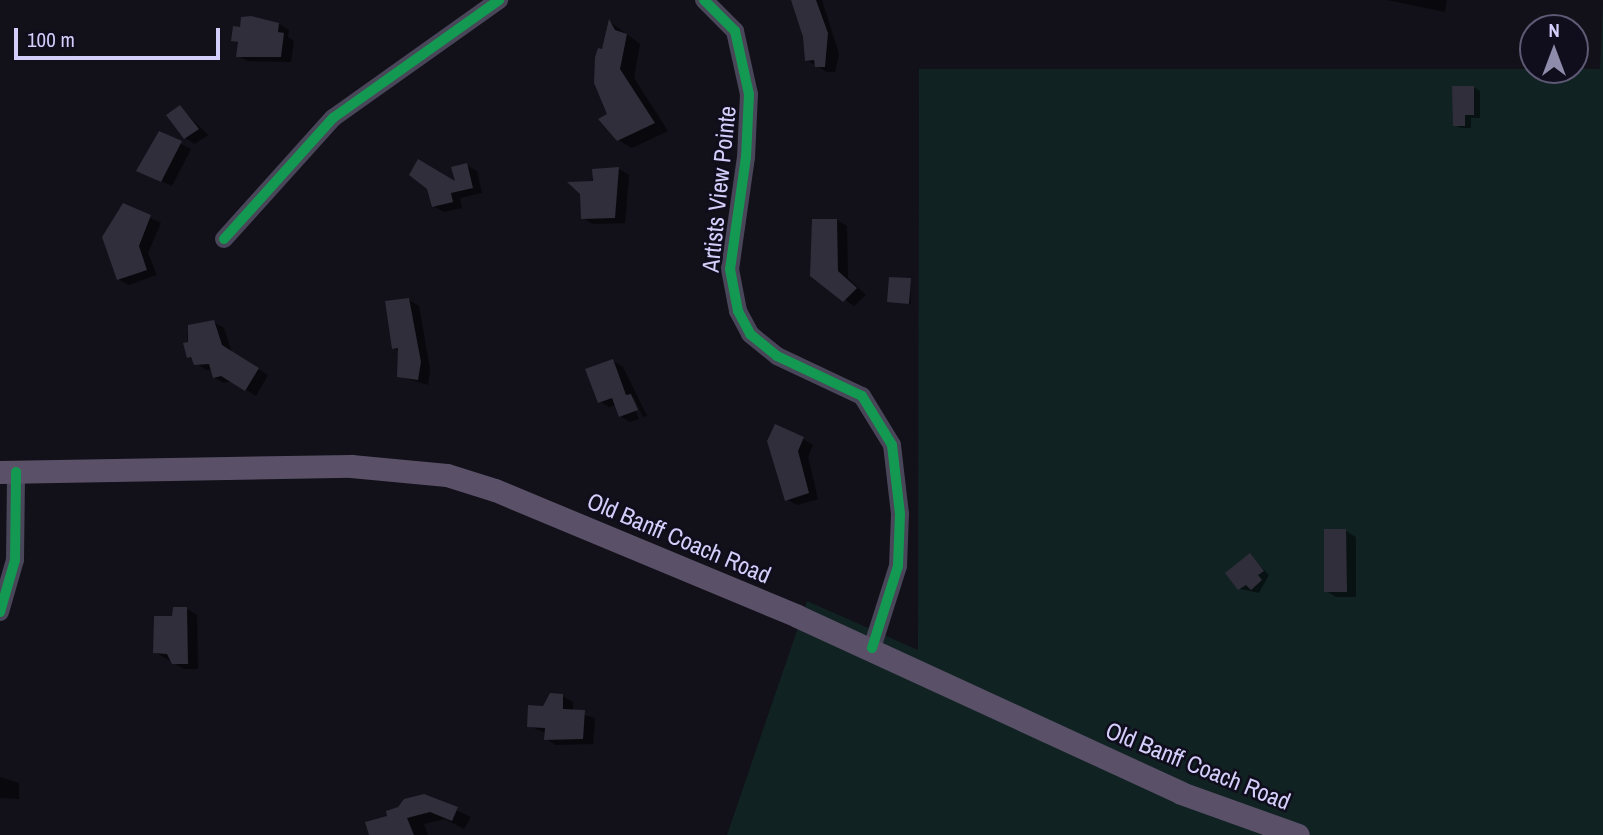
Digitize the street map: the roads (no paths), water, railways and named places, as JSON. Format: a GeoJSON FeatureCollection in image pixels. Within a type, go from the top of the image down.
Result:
{"type":"FeatureCollection","features":[{"type":"Feature","properties":{"kind":"main road","name":"Old Banff Coach Road"},"geometry":{"type":"LineString","coordinates":[[8,472],[351,466],[447,475],[596,531],[872,648],[1181,793],[1298,835]]}},
{"type":"Feature","properties":{"kind":"street"},"geometry":{"type":"LineString","coordinates":[[224,239],[333,118],[499,0]]}},
{"type":"Feature","properties":{"kind":"street","name":"Artists View Pointe"},"geometry":{"type":"LineString","coordinates":[[704,0],[735,31],[749,94],[746,158],[730,269],[738,312],[750,334],[777,356],[862,396],[892,446],[900,514],[898,566],[872,648]]}},
{"type":"Feature","properties":{"kind":"street"},"geometry":{"type":"LineString","coordinates":[[0,612],[15,560],[8,472]]}}]}
